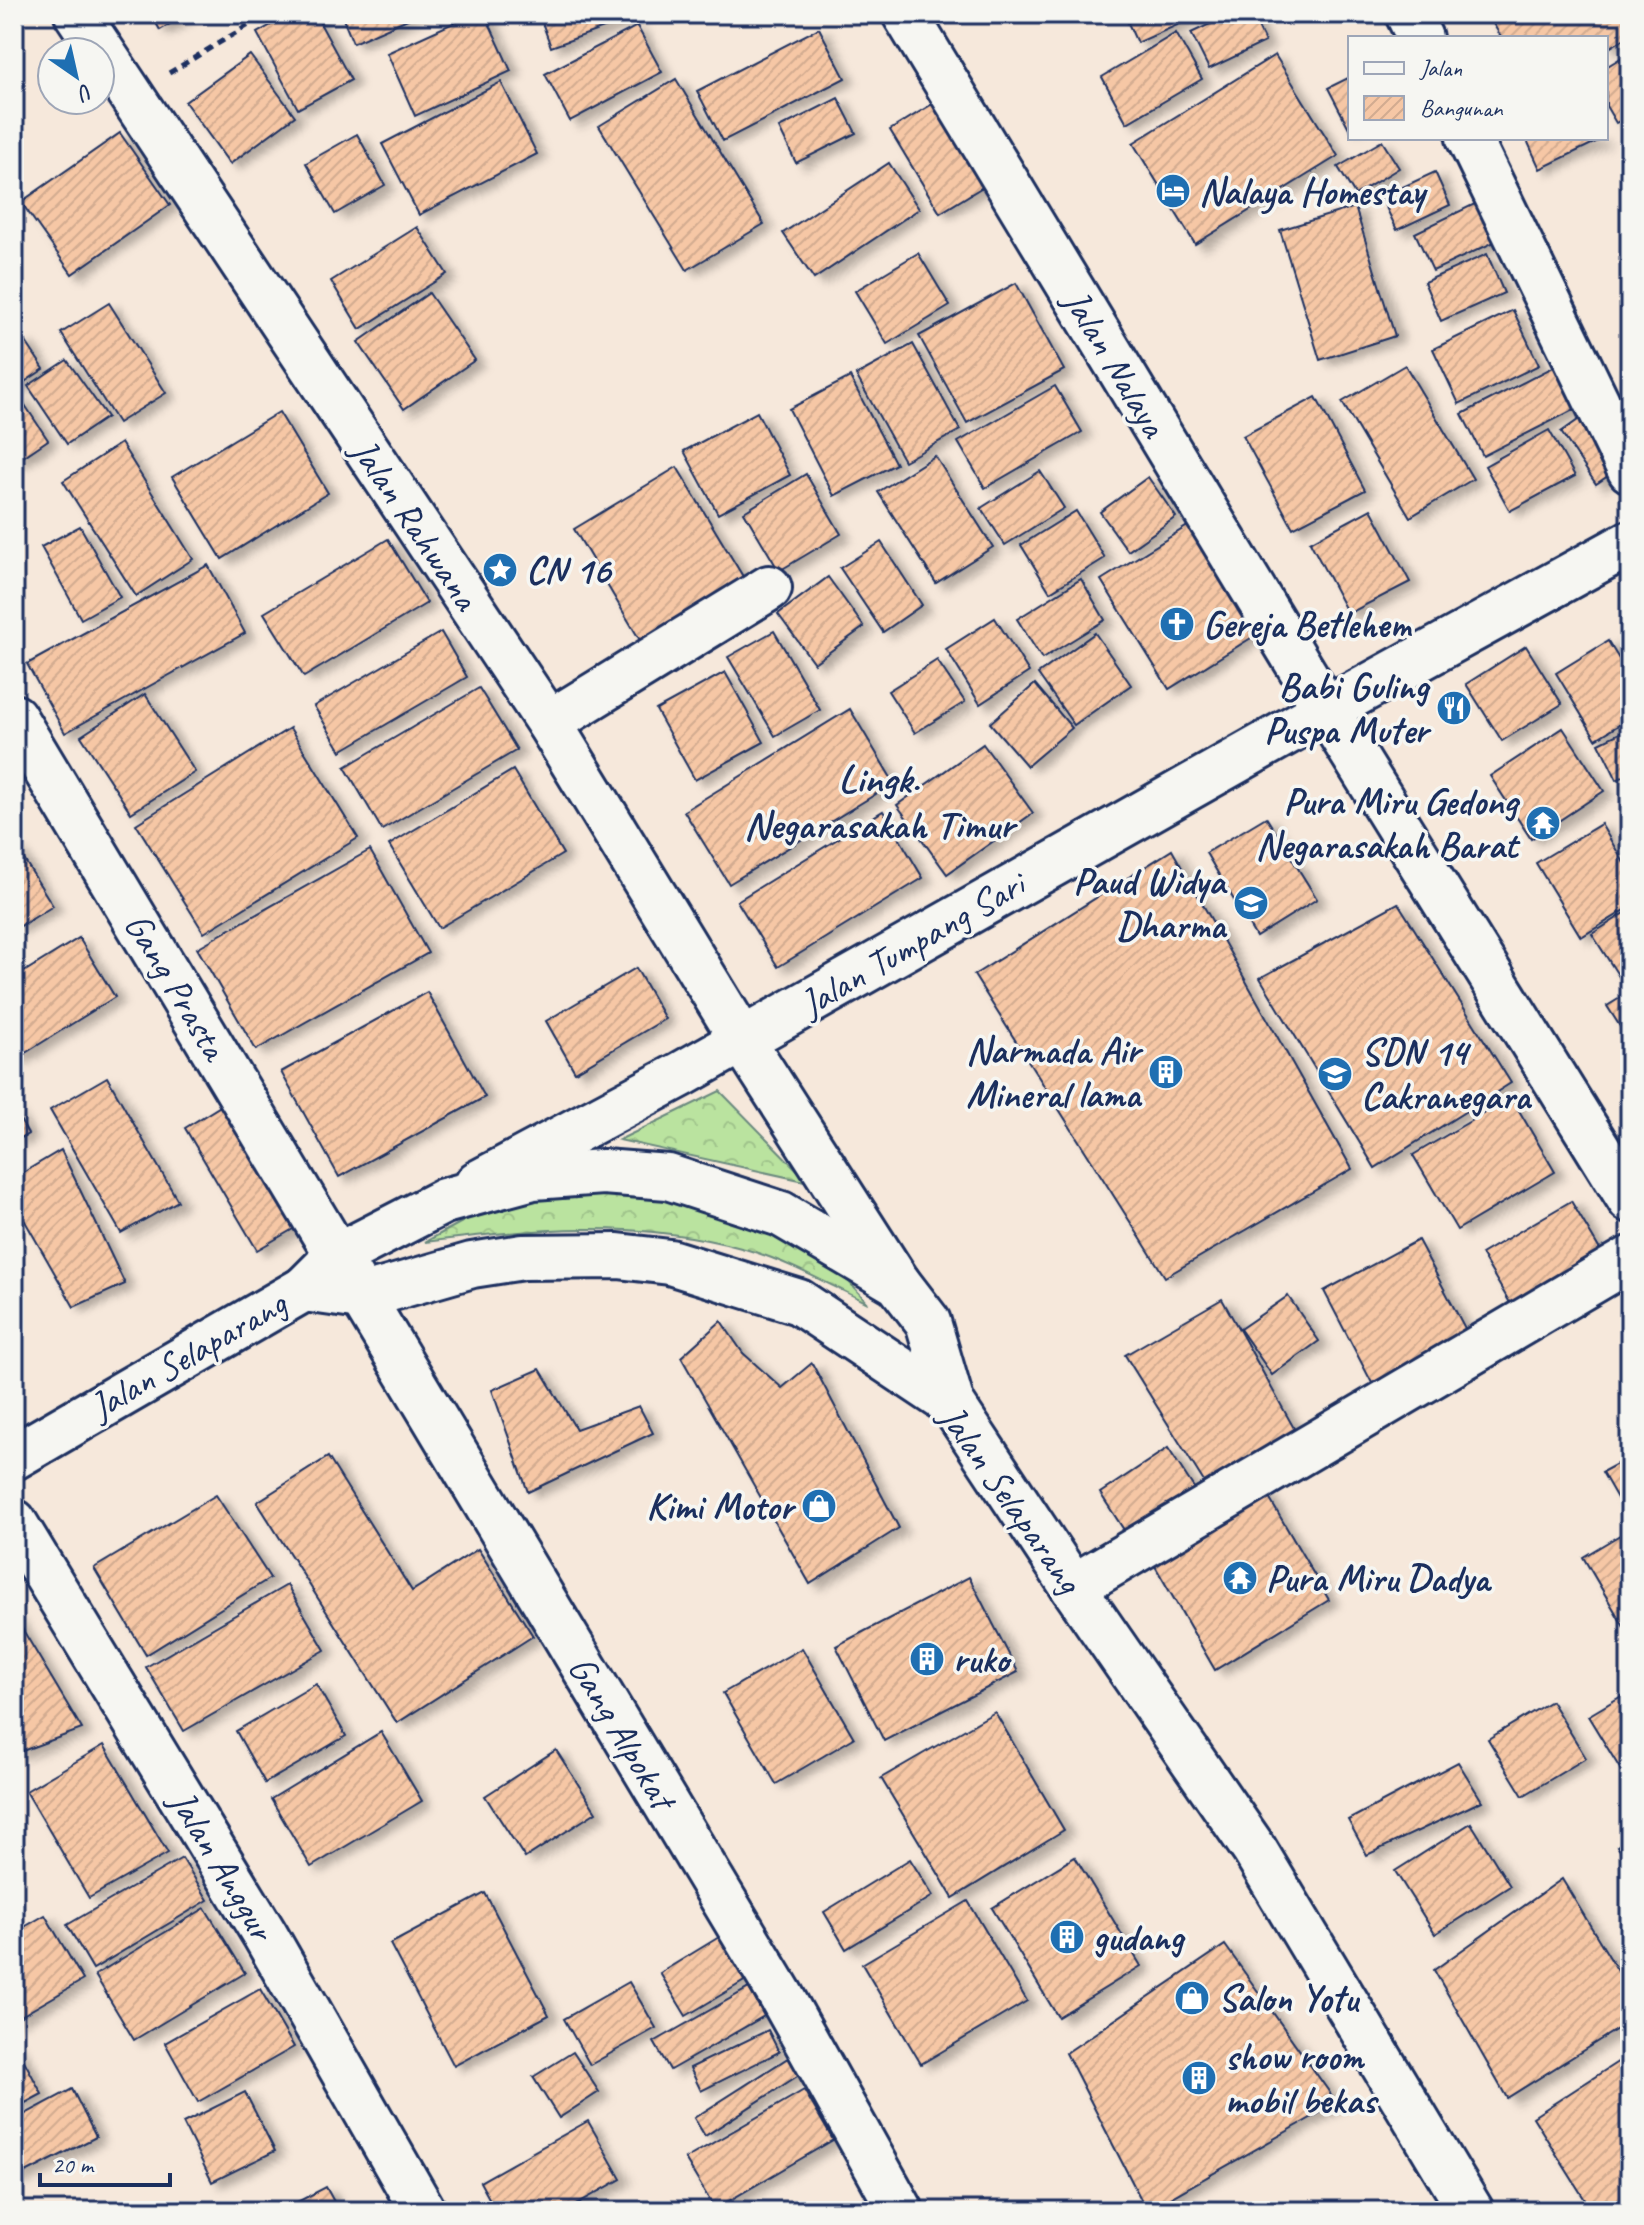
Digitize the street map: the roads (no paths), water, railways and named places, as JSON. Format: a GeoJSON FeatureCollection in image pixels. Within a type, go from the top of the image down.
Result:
{"type":"FeatureCollection","features":[{"type":"Feature","properties":{"kind":"street","name":"Jalan Rahwana"},"geometry":{"type":"LineString","coordinates":[[77,14],[549,723],[743,1041],[898,1283]]}},
{"type":"Feature","properties":{"kind":"street","name":"Jalan Nalaya"},"geometry":{"type":"LineString","coordinates":[[905,14],[1326,710],[1630,1200]]}},
{"type":"Feature","properties":{"kind":"street"},"geometry":{"type":"LineString","coordinates":[[1408,14],[1419,36]]}},
{"type":"Feature","properties":{"kind":"street"},"geometry":{"type":"LineString","coordinates":[[1470,140],[1630,470]]}},
{"type":"Feature","properties":{"kind":"street","name":"Jalan Tumpang Sari"},"geometry":{"type":"LineString","coordinates":[[304,1289],[337,1256],[743,1041],[1326,710],[1630,543]]}},
{"type":"Feature","properties":{"kind":"street"},"geometry":{"type":"LineString","coordinates":[[549,723],[769,588]]}},
{"type":"Feature","properties":{"kind":"street","name":"Gang Prasta"},"geometry":{"type":"LineString","coordinates":[[14,717],[337,1256]]}},
{"type":"Feature","properties":{"kind":"street","name":"Jalan Tumpang Sari"},"geometry":{"type":"LineString","coordinates":[[444,1201],[533,1177],[603,1172],[668,1177],[781,1214],[898,1283],[928,1322],[952,1404]]}},
{"type":"Feature","properties":{"kind":"street","name":"Gang Alpokat"},"geometry":{"type":"LineString","coordinates":[[337,1256],[780,1994],[901,2211]]}},
{"type":"Feature","properties":{"kind":"street","name":"Jalan Selaparang"},"geometry":{"type":"LineString","coordinates":[[14,1457],[304,1289],[361,1297],[472,1265],[523,1257],[618,1256],[670,1262],[799,1302],[952,1404],[1073,1587],[1254,1849],[1471,2211]]}},
{"type":"Feature","properties":{"kind":"street"},"geometry":{"type":"LineString","coordinates":[[1073,1587],[1630,1259]]}},
{"type":"Feature","properties":{"kind":"street","name":"Jalan Anggur"},"geometry":{"type":"LineString","coordinates":[[14,1522],[265,1935],[423,2211]]}},
{"type":"Feature","properties":{"kind":"place","name":"Nalaya Homestay"},"geometry":{"type":"Point","coordinates":[1173,191]}},
{"type":"Feature","properties":{"kind":"place","name":"CN 16"},"geometry":{"type":"Point","coordinates":[500,570]}},
{"type":"Feature","properties":{"kind":"place","name":"Gereja Betlehem"},"geometry":{"type":"Point","coordinates":[1177,624]}},
{"type":"Feature","properties":{"kind":"place","name":"Babi Guling Puspa Muter"},"geometry":{"type":"Point","coordinates":[1454,708]}},
{"type":"Feature","properties":{"kind":"place","name":"Pura Miru Gedong Negarasakah Barat"},"geometry":{"type":"Point","coordinates":[1543,823]}},
{"type":"Feature","properties":{"kind":"place","name":"Paud Widya Dharma"},"geometry":{"type":"Point","coordinates":[1251,903]}},
{"type":"Feature","properties":{"kind":"place","name":"Narmada Air Mineral lama"},"geometry":{"type":"Point","coordinates":[1166,1072]}},
{"type":"Feature","properties":{"kind":"place","name":"SDN 14 Cakranegara"},"geometry":{"type":"Point","coordinates":[1335,1074]}},
{"type":"Feature","properties":{"kind":"place","name":"Kimi Motor"},"geometry":{"type":"Point","coordinates":[819,1506]}},
{"type":"Feature","properties":{"kind":"place","name":"Pura Miru Dadya"},"geometry":{"type":"Point","coordinates":[1240,1578]}},
{"type":"Feature","properties":{"kind":"place","name":"ruko"},"geometry":{"type":"Point","coordinates":[927,1659]}},
{"type":"Feature","properties":{"kind":"place","name":"gudang"},"geometry":{"type":"Point","coordinates":[1067,1937]}},
{"type":"Feature","properties":{"kind":"place","name":"Salon Yotu"},"geometry":{"type":"Point","coordinates":[1192,1998]}},
{"type":"Feature","properties":{"kind":"place","name":"show room mobil bekas"},"geometry":{"type":"Point","coordinates":[1199,2078]}},
{"type":"Feature","properties":{"kind":"district","name":"Lingk. Negarasakah Timur"},"geometry":{"type":"Point","coordinates":[879,802]}}]}
